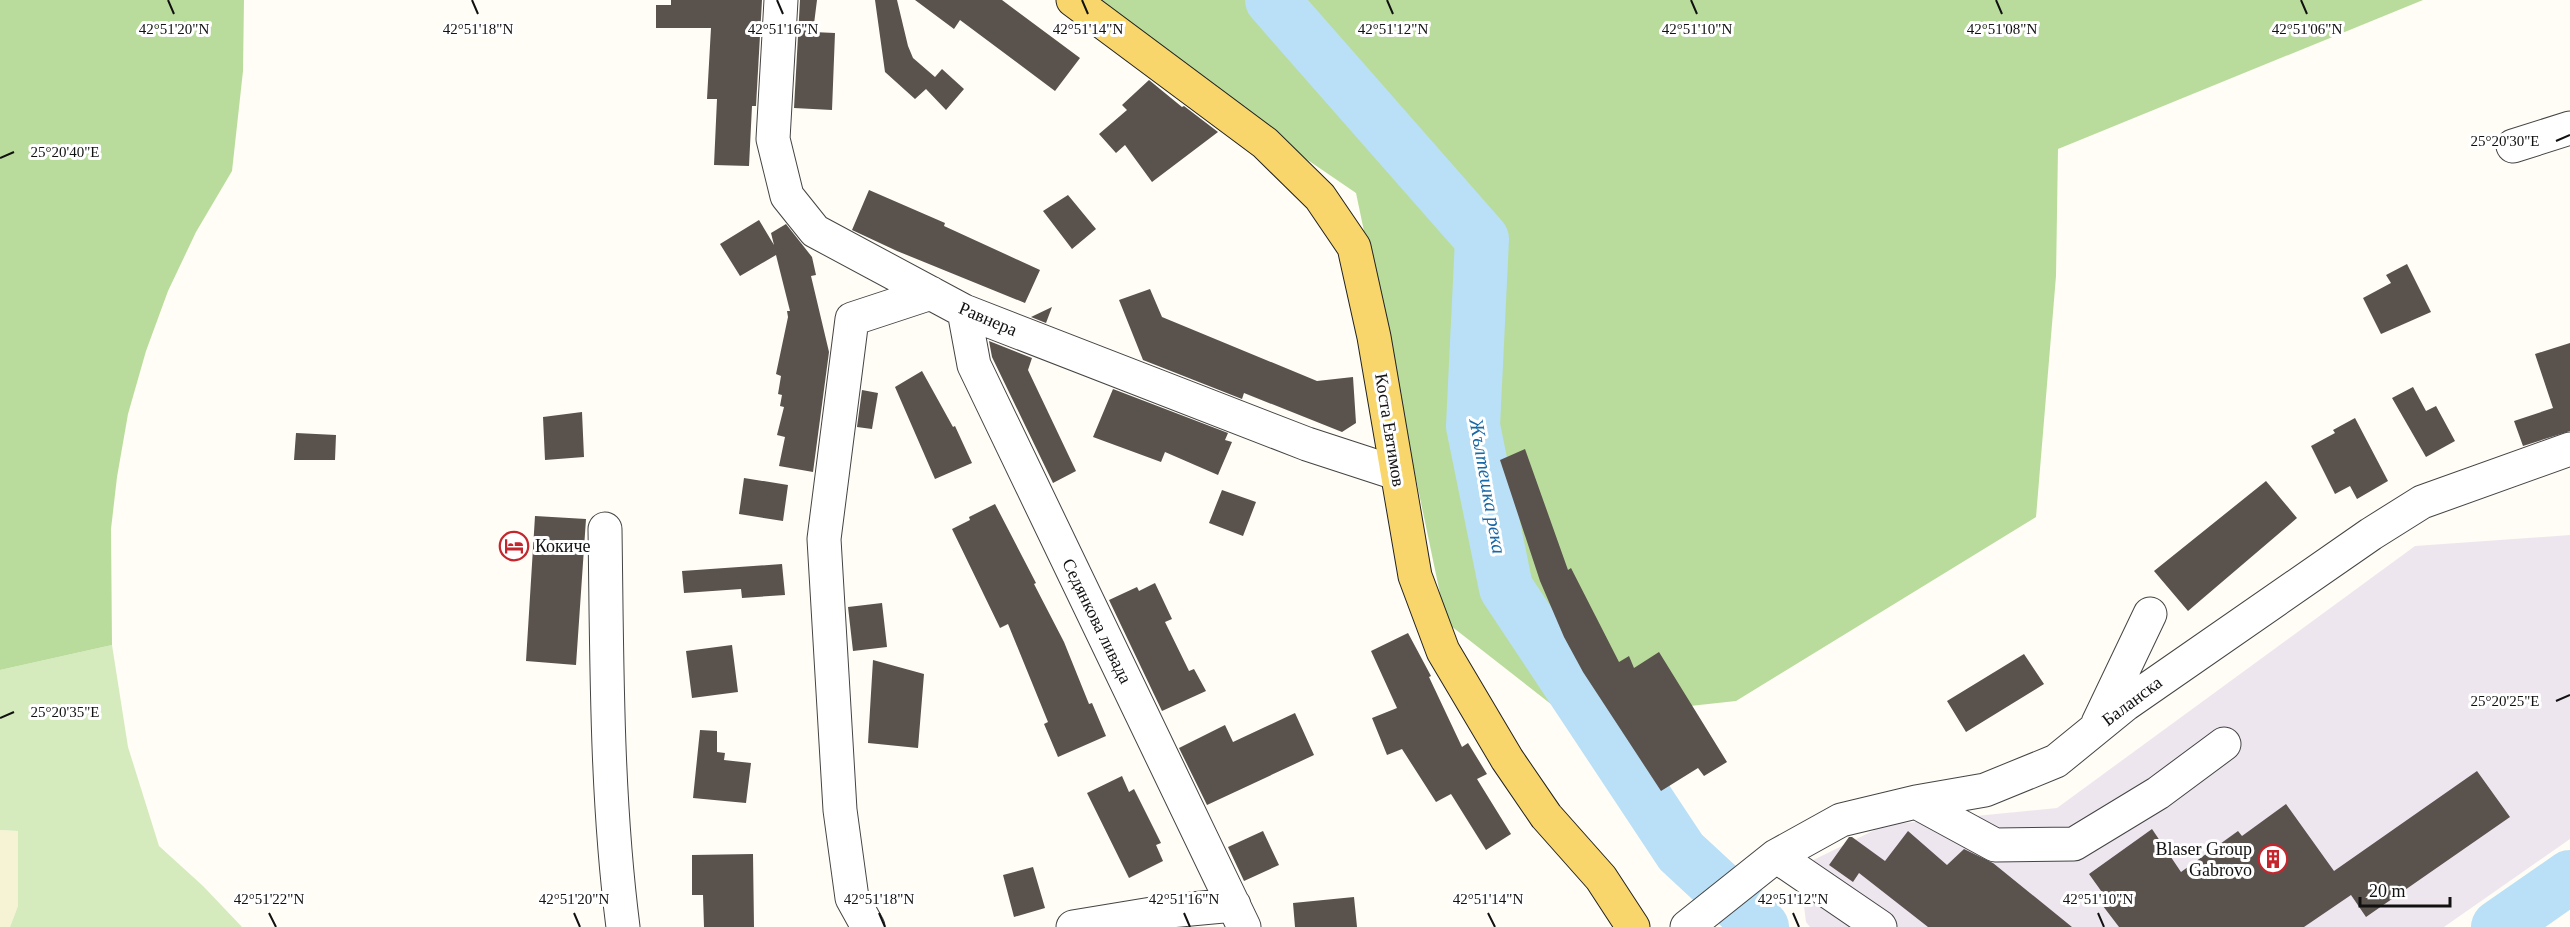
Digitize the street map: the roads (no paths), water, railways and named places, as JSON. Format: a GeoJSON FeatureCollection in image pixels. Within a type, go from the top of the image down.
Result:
{"type":"FeatureCollection","features":[{"type":"Feature","properties":{"kind":"main road","name":"Коста Евтимов"},"geometry":{"type":"LineString","coordinates":[[1073,0],[1265,143],[1320,197],[1354,247],[1374,337],[1396,473],[1416,576],[1443,651],[1506,759],[1546,816],[1601,878],[1633,927]]}},
{"type":"Feature","properties":{"kind":"street","name":"Равнера"},"geometry":{"type":"LineString","coordinates":[[781,0],[774,139],[787,196],[815,231],[964,311],[1307,444],[1396,473]]}},
{"type":"Feature","properties":{"kind":"street"},"geometry":{"type":"LineString","coordinates":[[2513,146],[2570,128]]}},
{"type":"Feature","properties":{"kind":"street"},"geometry":{"type":"LineString","coordinates":[[868,927],[852,898],[840,810],[824,539],[852,319],[931,293]]}},
{"type":"Feature","properties":{"kind":"street","name":"Седянкова ливада"},"geometry":{"type":"LineString","coordinates":[[964,311],[974,365],[1239,916]]}},
{"type":"Feature","properties":{"kind":"street","name":"Баланска"},"geometry":{"type":"LineString","coordinates":[[1687,927],[1767,862],[1841,820],[1916,802],[1985,790],[2056,761],[2126,704],[2361,541],[2422,502],[2570,449]]}},
{"type":"Feature","properties":{"kind":"street"},"geometry":{"type":"LineString","coordinates":[[605,528],[609,756],[617,881],[623,927]]}},
{"type":"Feature","properties":{"kind":"street"},"geometry":{"type":"LineString","coordinates":[[2094,730],[2151,614]]}},
{"type":"Feature","properties":{"kind":"street"},"geometry":{"type":"LineString","coordinates":[[1916,802],[1995,845],[2074,844],[2158,793],[2224,744]]}},
{"type":"Feature","properties":{"kind":"street"},"geometry":{"type":"LineString","coordinates":[[1767,862],[1880,927]]}},
{"type":"Feature","properties":{"kind":"street"},"geometry":{"type":"LineString","coordinates":[[1073,927],[1170,911],[1239,916]]}},
{"type":"Feature","properties":{"kind":"waterway","name":"Жълтешка река"},"geometry":{"type":"LineString","coordinates":[[1272,0],[1482,239],[1473,426],[1506,588],[1681,852],[1762,927]]}},
{"type":"Feature","properties":{"kind":"waterway"},"geometry":{"type":"LineString","coordinates":[[2498,927],[2570,877]]}},
{"type":"Feature","properties":{"kind":"place","name":"Кокиче"},"geometry":{"type":"Point","coordinates":[514,546]}},
{"type":"Feature","properties":{"kind":"place","name":"Blaser Group Gabrovo"},"geometry":{"type":"Point","coordinates":[2273,859]}}]}
